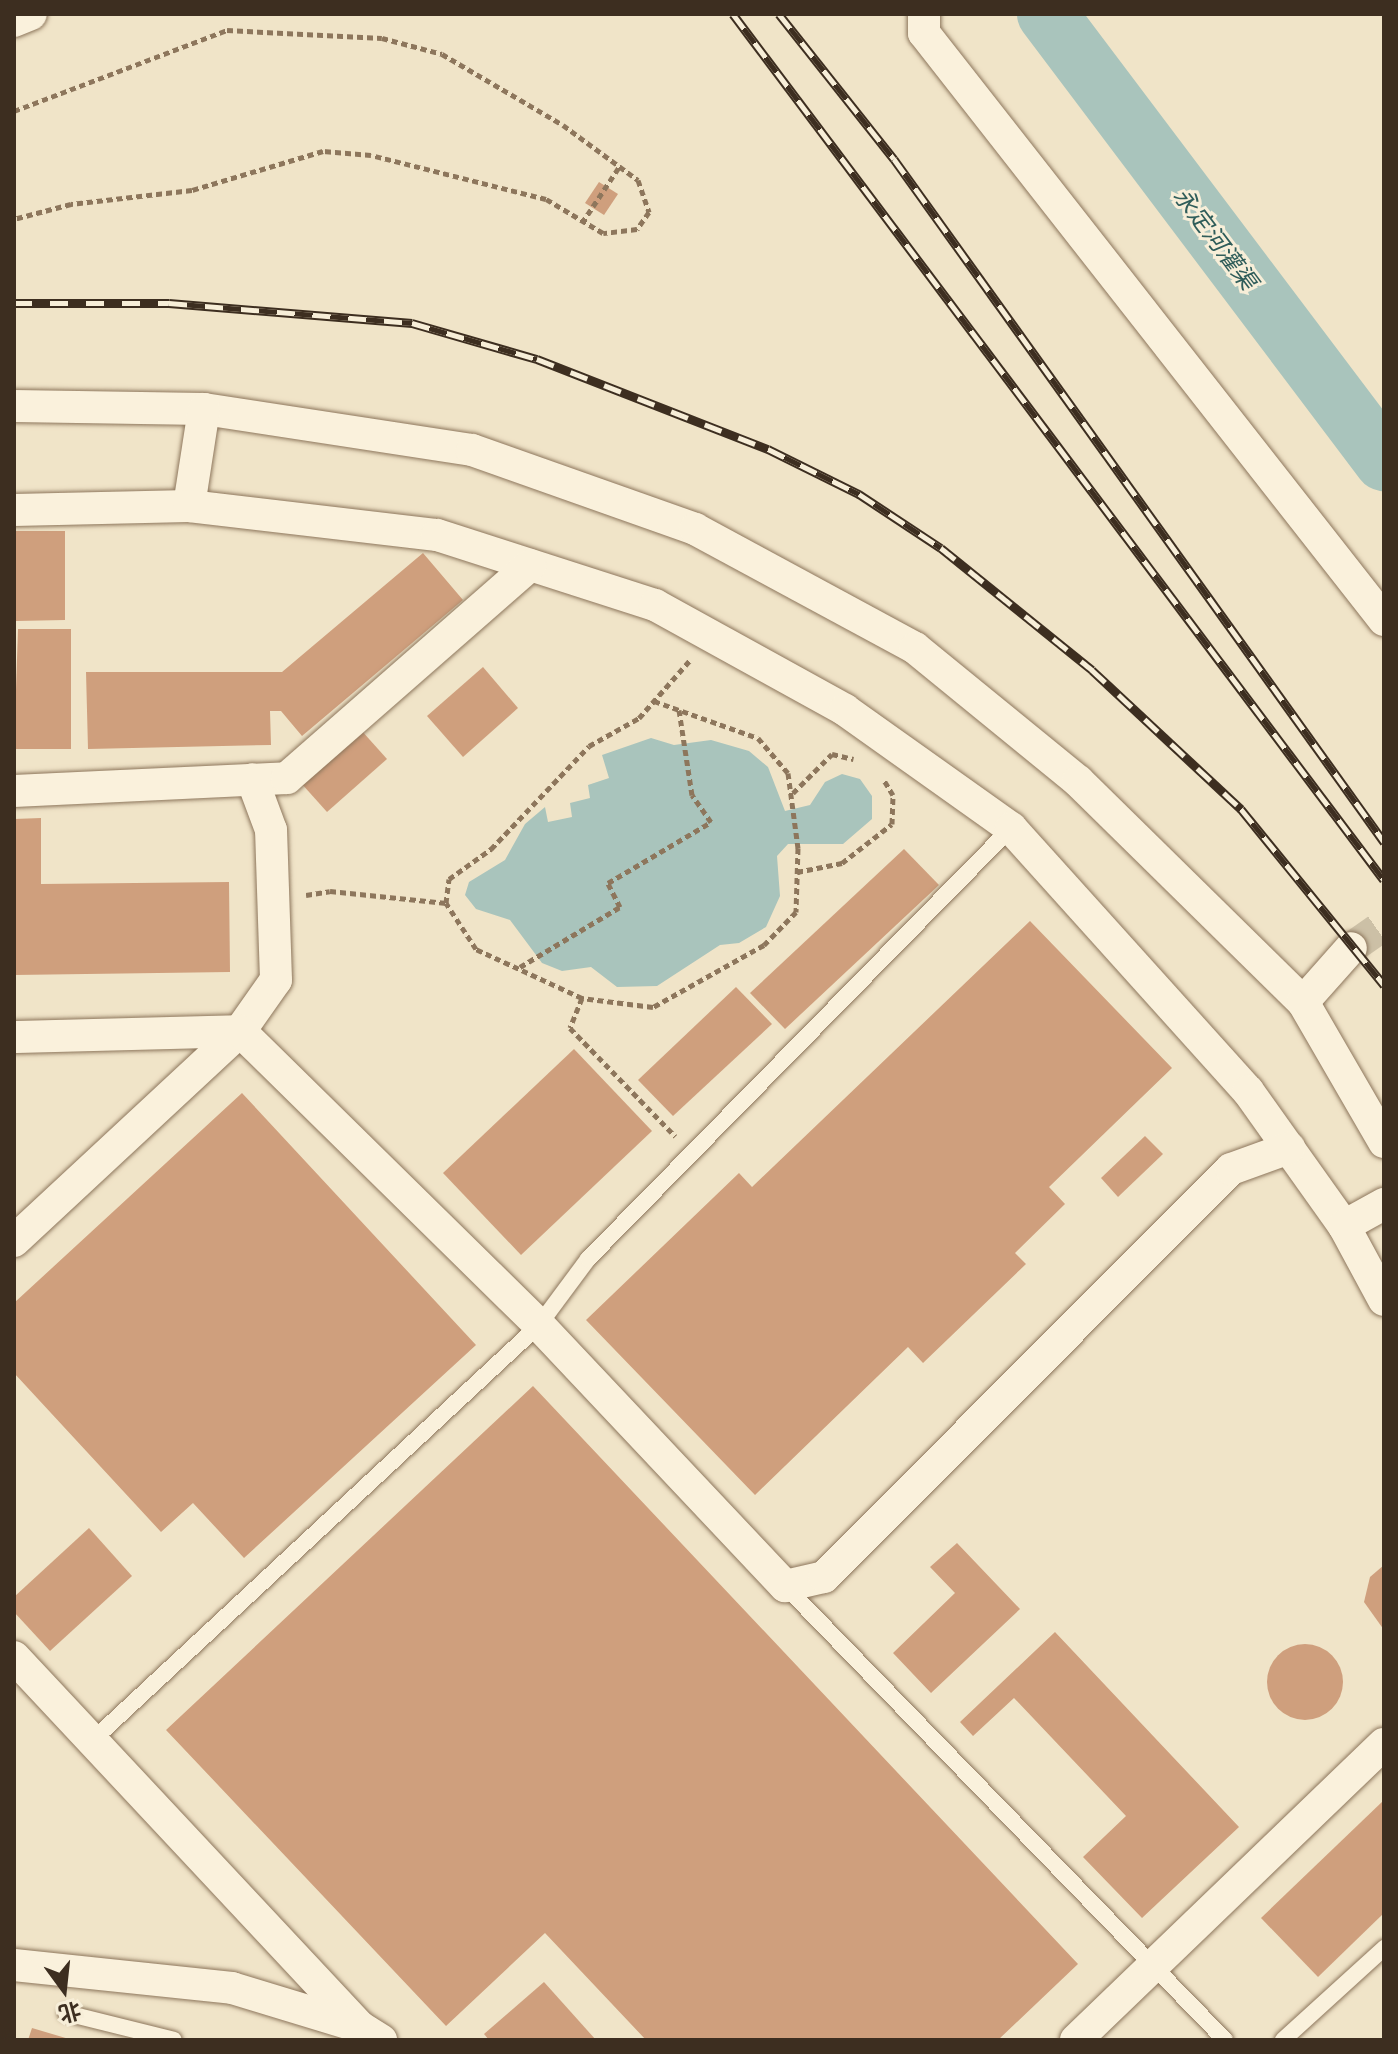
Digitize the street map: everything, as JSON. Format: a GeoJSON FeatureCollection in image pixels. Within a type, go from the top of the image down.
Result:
{"type":"FeatureCollection","features":[{"type":"Feature","properties":{"kind":"street"},"geometry":{"type":"LineString","coordinates":[[14,21],[31,14]]}},
{"type":"Feature","properties":{"kind":"street"},"geometry":{"type":"LineString","coordinates":[[924,14],[924,33],[1384,620]]}},
{"type":"Feature","properties":{"kind":"street"},"geometry":{"type":"LineString","coordinates":[[14,406],[204,409],[472,450],[695,529],[723,544],[915,648],[1078,781],[1303,1002],[1384,1142]]}},
{"type":"Feature","properties":{"kind":"street"},"geometry":{"type":"LineString","coordinates":[[189,506],[204,409]]}},
{"type":"Feature","properties":{"kind":"street"},"geometry":{"type":"LineString","coordinates":[[14,510],[189,506],[437,535],[655,605],[845,710],[1011,828],[1248,1091],[1344,1226],[1384,1300]]}},
{"type":"Feature","properties":{"kind":"street"},"geometry":{"type":"LineString","coordinates":[[14,791],[287,778],[530,565]]}},
{"type":"Feature","properties":{"kind":"street"},"geometry":{"type":"LineString","coordinates":[[14,1241],[240,1031],[276,980],[271,830],[252,779]]}},
{"type":"Feature","properties":{"kind":"street"},"geometry":{"type":"LineString","coordinates":[[1303,1002],[1351,948]]}},
{"type":"Feature","properties":{"kind":"street"},"geometry":{"type":"LineString","coordinates":[[14,1037],[240,1031],[539,1325],[785,1586],[824,1577],[1231,1169],[1289,1148]]}},
{"type":"Feature","properties":{"kind":"street"},"geometry":{"type":"LineString","coordinates":[[1344,1226],[1384,1204]]}},
{"type":"Feature","properties":{"kind":"street"},"geometry":{"type":"LineString","coordinates":[[14,1657],[371,2033]]}},
{"type":"Feature","properties":{"kind":"street"},"geometry":{"type":"LineString","coordinates":[[1076,2040],[1384,1744]]}},
{"type":"Feature","properties":{"kind":"street"},"geometry":{"type":"LineString","coordinates":[[14,1965],[232,1988],[371,2033]]}},
{"type":"Feature","properties":{"kind":"lane"},"geometry":{"type":"LineString","coordinates":[[94,1739],[539,1325],[588,1259],[1011,828]]}},
{"type":"Feature","properties":{"kind":"lane"},"geometry":{"type":"LineString","coordinates":[[785,1586],[1151,1968],[1225,2040]]}},
{"type":"Feature","properties":{"kind":"lane"},"geometry":{"type":"LineString","coordinates":[[1283,2040],[1384,1948]]}},
{"type":"Feature","properties":{"kind":"lane"},"geometry":{"type":"LineString","coordinates":[[66,2013],[174,2040]]}},
{"type":"Feature","properties":{"kind":"path"},"geometry":{"type":"LineString","coordinates":[[14,111],[227,30],[382,38],[442,54],[563,125],[638,180],[649,212],[637,229],[603,233],[546,199],[371,155],[323,151],[192,190],[71,204],[14,219]]}},
{"type":"Feature","properties":{"kind":"path"},"geometry":{"type":"LineString","coordinates":[[582,223],[619,167]]}},
{"type":"Feature","properties":{"kind":"path"},"geometry":{"type":"LineString","coordinates":[[654,701],[758,738],[788,773],[795,804],[798,848],[796,912],[764,945],[653,1007],[582,998],[476,949],[446,903],[449,879],[491,849],[589,746],[639,718],[711,636]]}},
{"type":"Feature","properties":{"kind":"path"},"geometry":{"type":"LineString","coordinates":[[520,967],[620,907],[608,883],[711,822],[692,795],[679,710]]}},
{"type":"Feature","properties":{"kind":"path"},"geometry":{"type":"LineString","coordinates":[[793,793],[832,754],[861,760]]}},
{"type":"Feature","properties":{"kind":"path"},"geometry":{"type":"LineString","coordinates":[[797,872],[842,863],[892,824],[893,795],[881,774]]}},
{"type":"Feature","properties":{"kind":"path"},"geometry":{"type":"LineString","coordinates":[[273,899],[330,891],[446,903]]}},
{"type":"Feature","properties":{"kind":"path"},"geometry":{"type":"LineString","coordinates":[[582,998],[570,1028],[692,1153]]}},
{"type":"Feature","properties":{"kind":"water"},"geometry":{"type":"Polygon","coordinates":[[[651,738],[674,745],[711,740],[749,751],[768,767],[785,811],[810,805],[825,782],[842,774],[860,779],[872,796],[872,819],[843,844],[788,844],[777,856],[780,896],[766,927],[739,943],[720,945],[657,986],[617,987],[591,967],[562,971],[542,963],[510,920],[476,909],[465,895],[469,882],[505,860],[525,824],[545,807],[548,822],[572,817],[570,803],[590,798],[588,785],[609,778],[602,755],[651,738]]]}},
{"type":"Feature","properties":{"kind":"building"},"geometry":{"type":"Polygon","coordinates":[[[599,182],[618,194],[604,215],[585,203],[599,182]]]}},
{"type":"Feature","properties":{"kind":"building"},"geometry":{"type":"Polygon","coordinates":[[[16,531],[65,531],[65,620],[16,621],[16,531]]]}},
{"type":"Feature","properties":{"kind":"building"},"geometry":{"type":"Polygon","coordinates":[[[423,553],[463,600],[302,736],[281,711],[270,711],[271,745],[88,749],[86,672],[282,672],[423,553]]]}},
{"type":"Feature","properties":{"kind":"building"},"geometry":{"type":"Polygon","coordinates":[[[18,629],[71,629],[71,749],[14,749],[18,629]]]}},
{"type":"Feature","properties":{"kind":"building"},"geometry":{"type":"Polygon","coordinates":[[[483,667],[518,708],[463,757],[427,716],[483,667]]]}},
{"type":"Feature","properties":{"kind":"building"},"geometry":{"type":"Polygon","coordinates":[[[361,730],[387,759],[327,812],[301,783],[361,730]]]}},
{"type":"Feature","properties":{"kind":"building"},"geometry":{"type":"Polygon","coordinates":[[[41,818],[41,884],[229,882],[230,972],[14,975],[14,819],[41,818]]]}},
{"type":"Feature","properties":{"kind":"building"},"geometry":{"type":"Polygon","coordinates":[[[904,849],[939,885],[785,1029],[750,993],[904,849]]]}},
{"type":"Feature","properties":{"kind":"building"},"geometry":{"type":"Polygon","coordinates":[[[1030,921],[1172,1068],[1049,1187],[1065,1204],[1015,1253],[1026,1264],[923,1363],[908,1347],[755,1495],[586,1320],[739,1173],[752,1187],[1030,921]]]}},
{"type":"Feature","properties":{"kind":"building"},"geometry":{"type":"Polygon","coordinates":[[[736,987],[772,1024],[673,1116],[638,1080],[736,987]]]}},
{"type":"Feature","properties":{"kind":"building"},"geometry":{"type":"Polygon","coordinates":[[[574,1049],[652,1131],[521,1255],[443,1173],[574,1049]]]}},
{"type":"Feature","properties":{"kind":"building"},"geometry":{"type":"Polygon","coordinates":[[[242,1093],[476,1345],[244,1558],[193,1503],[161,1532],[14,1373],[14,1303],[242,1093]]]}},
{"type":"Feature","properties":{"kind":"building"},"geometry":{"type":"Polygon","coordinates":[[[1145,1136],[1163,1154],[1118,1197],[1101,1178],[1145,1136]]]}},
{"type":"Feature","properties":{"kind":"building"},"geometry":{"type":"Polygon","coordinates":[[[533,1386],[1078,1964],[998,2040],[646,2040],[545,1933],[446,2026],[166,1730],[533,1386]]]}},
{"type":"Feature","properties":{"kind":"building"},"geometry":{"type":"Polygon","coordinates":[[[89,1528],[132,1576],[50,1651],[14,1612],[14,1597],[89,1528]]]}},
{"type":"Feature","properties":{"kind":"building"},"geometry":{"type":"Polygon","coordinates":[[[957,1543],[1020,1609],[931,1693],[893,1653],[955,1593],[930,1567],[957,1543]]]}},
{"type":"Feature","properties":{"kind":"building"},"geometry":{"type":"Polygon","coordinates":[[[1384,1565],[1384,1630],[1364,1602],[1370,1577],[1384,1565]]]}},
{"type":"Feature","properties":{"kind":"building"},"geometry":{"type":"Polygon","coordinates":[[[1055,1632],[1239,1827],[1142,1918],[1083,1857],[1126,1816],[1014,1698],[973,1736],[960,1722],[1055,1632]]]}},
{"type":"Feature","properties":{"kind":"building"},"geometry":{"type":"Polygon","coordinates":[[[1305,1644],[1319,1647],[1332,1655],[1340,1668],[1343,1682],[1340,1696],[1332,1709],[1319,1717],[1305,1720],[1291,1717],[1278,1709],[1270,1696],[1267,1682],[1270,1668],[1278,1655],[1291,1647],[1305,1644]]]}},
{"type":"Feature","properties":{"kind":"building"},"geometry":{"type":"Polygon","coordinates":[[[1384,1800],[1384,1913],[1318,1977],[1261,1918],[1384,1800]]]}},
{"type":"Feature","properties":{"kind":"building"},"geometry":{"type":"Polygon","coordinates":[[[544,1982],[596,2040],[489,2040],[484,2034],[544,1982]]]}},
{"type":"Feature","properties":{"kind":"building"},"geometry":{"type":"Polygon","coordinates":[[[32,2028],[69,2039],[69,2040],[28,2040],[32,2028]]]}},
{"type":"Feature","properties":{"kind":"waterway","name":"永定河灌渠"},"geometry":{"type":"LineString","coordinates":[[1047,14],[1384,461]]}},
{"type":"Feature","properties":{"kind":"tunnel"},"geometry":{"type":"LineString","coordinates":[[1351,948],[1384,925]]}},
{"type":"Feature","properties":{"kind":"railway"},"geometry":{"type":"LineString","coordinates":[[733,14],[1384,880]]}},
{"type":"Feature","properties":{"kind":"railway"},"geometry":{"type":"LineString","coordinates":[[779,14],[894,159],[1384,842]]}},
{"type":"Feature","properties":{"kind":"railway"},"geometry":{"type":"LineString","coordinates":[[14,303],[169,303],[412,323],[537,359],[768,449],[859,494],[941,548],[1092,670],[1241,809],[1384,985]]}}]}
